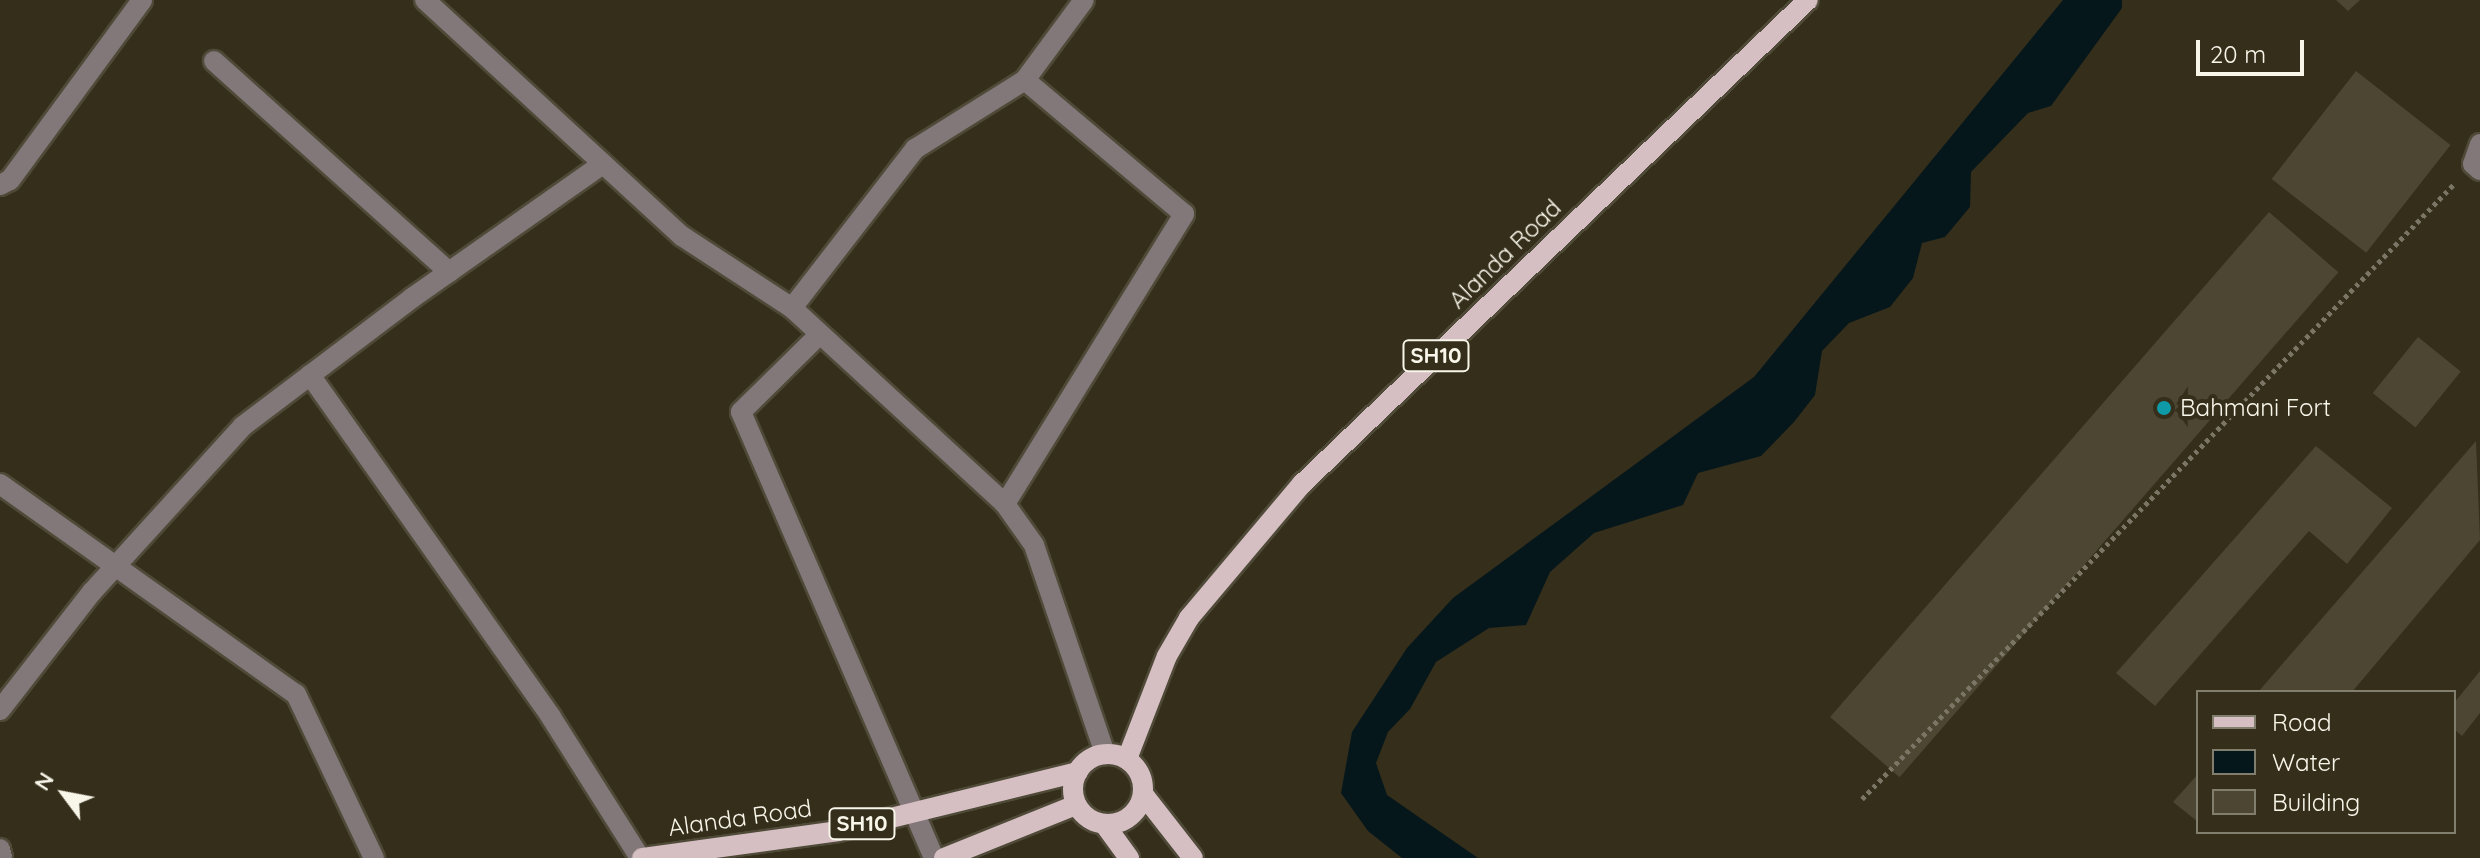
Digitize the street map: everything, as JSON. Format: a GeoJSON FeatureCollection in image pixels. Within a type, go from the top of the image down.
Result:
{"type":"FeatureCollection","features":[{"type":"Feature","properties":{"kind":"main road","name":"Alanda Road"},"geometry":{"type":"LineString","coordinates":[[1127,759],[1167,656],[1189,618],[1302,484],[1808,0]]}},
{"type":"Feature","properties":{"kind":"main road"},"geometry":{"type":"LineString","coordinates":[[1105,754],[1127,759],[1142,777],[1143,794],[1128,819],[1105,825],[1093,822],[1076,805],[1078,772],[1105,754]]}},
{"type":"Feature","properties":{"kind":"main road","name":"Alanda Road"},"geometry":{"type":"LineString","coordinates":[[641,858],[838,831],[1078,772]]}},
{"type":"Feature","properties":{"kind":"main road"},"geometry":{"type":"LineString","coordinates":[[1143,794],[1193,858]]}},
{"type":"Feature","properties":{"kind":"main road"},"geometry":{"type":"LineString","coordinates":[[944,858],[1076,805]]}},
{"type":"Feature","properties":{"kind":"main road"},"geometry":{"type":"LineString","coordinates":[[1105,825],[1129,858]]}},
{"type":"Feature","properties":{"kind":"street"},"geometry":{"type":"LineString","coordinates":[[0,185],[10,180],[142,0]]}},
{"type":"Feature","properties":{"kind":"street"},"geometry":{"type":"LineString","coordinates":[[425,0],[682,236],[792,308],[1005,504],[1034,545],[1105,754]]}},
{"type":"Feature","properties":{"kind":"street"},"geometry":{"type":"LineString","coordinates":[[792,308],[915,149],[1025,80],[1084,0]]}},
{"type":"Feature","properties":{"kind":"street"},"geometry":{"type":"LineString","coordinates":[[214,61],[449,272]]}},
{"type":"Feature","properties":{"kind":"street"},"geometry":{"type":"LineString","coordinates":[[1005,504],[1184,214],[1025,80]]}},
{"type":"Feature","properties":{"kind":"street"},"geometry":{"type":"LineString","coordinates":[[2476,167],[2480,144]]}},
{"type":"Feature","properties":{"kind":"street"},"geometry":{"type":"LineString","coordinates":[[0,710],[115,568],[243,426],[449,272],[603,164]]}},
{"type":"Feature","properties":{"kind":"street"},"geometry":{"type":"LineString","coordinates":[[820,334],[741,412],[804,566],[934,858]]}},
{"type":"Feature","properties":{"kind":"street"},"geometry":{"type":"LineString","coordinates":[[310,375],[551,717],[641,858]]}},
{"type":"Feature","properties":{"kind":"street"},"geometry":{"type":"LineString","coordinates":[[0,484],[296,694],[374,858]]}},
{"type":"Feature","properties":{"kind":"street"},"geometry":{"type":"LineString","coordinates":[[0,849],[2,858]]}},
{"type":"Feature","properties":{"kind":"path"},"geometry":{"type":"LineString","coordinates":[[1862,799],[2476,167]]}},
{"type":"Feature","properties":{"kind":"water"},"geometry":{"type":"Polygon","coordinates":[[[2063,0],[2122,0],[2122,8],[2051,106],[2028,113],[1971,172],[1970,207],[1945,237],[1922,243],[1913,278],[1890,307],[1849,323],[1822,351],[1815,395],[1794,422],[1761,456],[1698,473],[1683,505],[1594,533],[1550,572],[1526,625],[1489,628],[1436,662],[1410,709],[1388,732],[1376,763],[1387,795],[1478,858],[1402,858],[1368,831],[1341,793],[1352,732],[1407,648],[1453,598],[1754,377],[2063,0]]]}},
{"type":"Feature","properties":{"kind":"building"},"geometry":{"type":"Polygon","coordinates":[[[2336,0],[2360,0],[2348,11],[2336,0]]]}},
{"type":"Feature","properties":{"kind":"building"},"geometry":{"type":"Polygon","coordinates":[[[2356,71],[2451,145],[2366,253],[2272,179],[2356,71]]]}},
{"type":"Feature","properties":{"kind":"building"},"geometry":{"type":"Polygon","coordinates":[[[2269,212],[2338,272],[1900,777],[1830,717],[2269,212]]]}},
{"type":"Feature","properties":{"kind":"building"},"geometry":{"type":"Polygon","coordinates":[[[2418,337],[2461,372],[2415,428],[2373,393],[2418,337]]]}},
{"type":"Feature","properties":{"kind":"building"},"geometry":{"type":"Polygon","coordinates":[[[2476,441],[2480,540],[2354,690],[2260,690],[2476,441]]]}},
{"type":"Feature","properties":{"kind":"building"},"geometry":{"type":"Polygon","coordinates":[[[2316,446],[2392,508],[2347,564],[2309,531],[2155,706],[2116,673],[2316,446]]]}},
{"type":"Feature","properties":{"kind":"building"},"geometry":{"type":"Polygon","coordinates":[[[2480,671],[2480,713],[2462,736],[2456,731],[2456,701],[2480,671]]]}},
{"type":"Feature","properties":{"kind":"building"},"geometry":{"type":"Polygon","coordinates":[[[2196,776],[2196,820],[2173,802],[2196,776]]]}},
{"type":"Feature","properties":{"kind":"place","name":"Bahmani Fort"},"geometry":{"type":"Point","coordinates":[2164,408]}}]}
